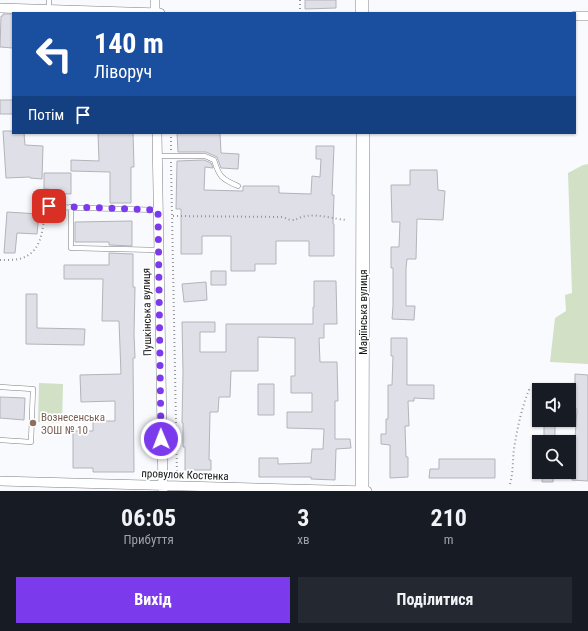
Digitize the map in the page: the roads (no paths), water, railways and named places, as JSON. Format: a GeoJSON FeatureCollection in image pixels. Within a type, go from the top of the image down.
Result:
{"type":"FeatureCollection","features":[{"type":"Feature","properties":{"kind":"main road"},"geometry":{"type":"LineString","coordinates":[[362,0],[362,12]]}},
{"type":"Feature","properties":{"kind":"main road","name":"Маріїнська вулиця"},"geometry":{"type":"LineString","coordinates":[[362,134],[362,491]]}},
{"type":"Feature","properties":{"kind":"street"},"geometry":{"type":"LineString","coordinates":[[155,0],[155,12]]}},
{"type":"Feature","properties":{"kind":"street"},"geometry":{"type":"LineString","coordinates":[[0,8],[49,5],[142,12]]}},
{"type":"Feature","properties":{"kind":"street"},"geometry":{"type":"LineString","coordinates":[[576,16],[588,16]]}},
{"type":"Feature","properties":{"kind":"street","name":"Пушкінська вулиця"},"geometry":{"type":"LineString","coordinates":[[157,134],[162,489]]}},
{"type":"Feature","properties":{"kind":"street","name":"провулок Костенка"},"geometry":{"type":"LineString","coordinates":[[0,481],[162,489],[178,487],[368,491]]}},
{"type":"Feature","properties":{"kind":"lane"},"geometry":{"type":"LineString","coordinates":[[157,156],[206,156],[214,160],[218,174],[228,182],[238,186]]}},
{"type":"Feature","properties":{"kind":"lane"},"geometry":{"type":"LineString","coordinates":[[49,207],[158,210]]}},
{"type":"Feature","properties":{"kind":"lane"},"geometry":{"type":"LineString","coordinates":[[71,208],[71,248],[158,250]]}},
{"type":"Feature","properties":{"kind":"lane"},"geometry":{"type":"LineString","coordinates":[[0,387],[33,389],[31,442],[0,440]]}},
{"type":"Feature","properties":{"kind":"place","name":"Вознесенська ЗОШ № 10"},"geometry":{"type":"Point","coordinates":[33,423]}}]}
